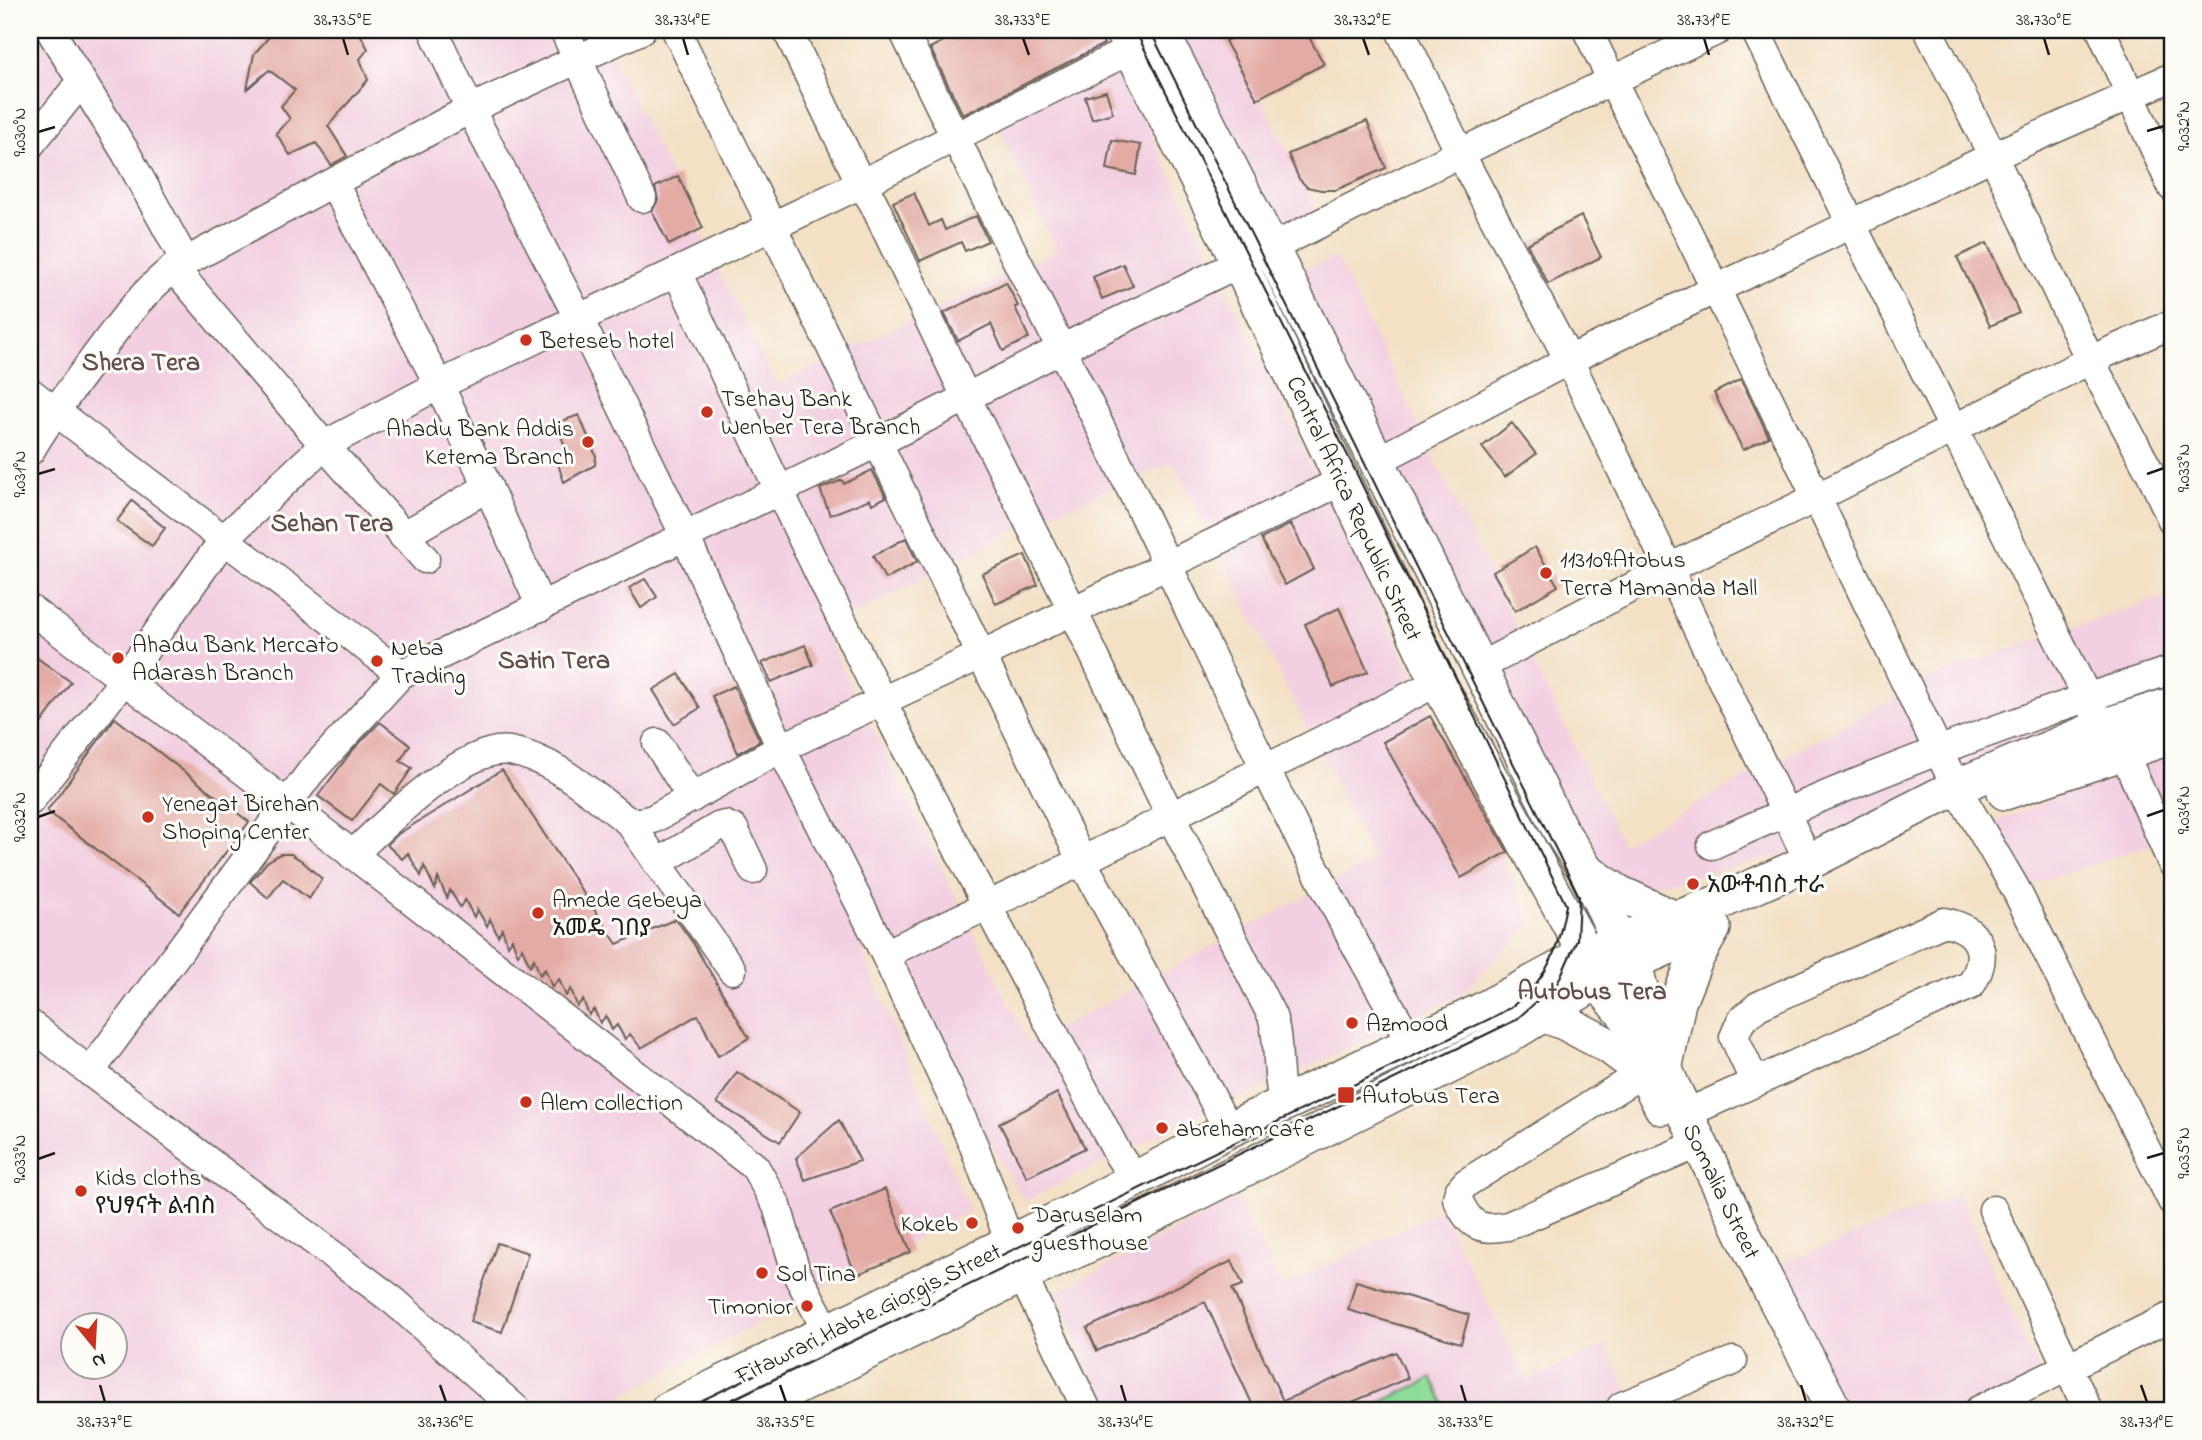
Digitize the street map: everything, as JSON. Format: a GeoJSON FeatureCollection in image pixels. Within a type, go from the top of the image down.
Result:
{"type":"FeatureCollection","features":[{"type":"Feature","properties":{"kind":"main road","name":"Central Africa Republic Street"},"geometry":{"type":"LineString","coordinates":[[1150,35],[1272,247],[1559,828],[1586,871],[1626,951]]}},
{"type":"Feature","properties":{"kind":"main road","name":"Central Africa Republic Street"},"geometry":{"type":"LineString","coordinates":[[1150,35],[1239,261],[1438,682],[1592,967],[1656,1065]]}},
{"type":"Feature","properties":{"kind":"main road"},"geometry":{"type":"LineString","coordinates":[[1626,951],[1713,928],[1810,886],[1962,798],[2104,725],[2172,705]]}},
{"type":"Feature","properties":{"kind":"main road"},"geometry":{"type":"LineString","coordinates":[[2104,725],[2172,736]]}},
{"type":"Feature","properties":{"kind":"main road"},"geometry":{"type":"LineString","coordinates":[[771,1406],[1023,1275],[1142,1220],[1501,1040],[1542,1014],[1592,967],[1626,951],[1675,919],[1962,798]]}},
{"type":"Feature","properties":{"kind":"main road"},"geometry":{"type":"LineString","coordinates":[[1586,871],[1619,893],[1675,919]]}},
{"type":"Feature","properties":{"kind":"main road"},"geometry":{"type":"LineString","coordinates":[[1538,980],[1550,939],[1553,893]]}},
{"type":"Feature","properties":{"kind":"main road"},"geometry":{"type":"LineString","coordinates":[[1713,928],[1695,960],[1656,1065],[1684,1150],[1816,1410]]}},
{"type":"Feature","properties":{"kind":"main road","name":"Somalia Street"},"geometry":{"type":"LineString","coordinates":[[1626,951],[1656,1065],[1685,1114],[1762,1273],[1834,1410]]}},
{"type":"Feature","properties":{"kind":"main road","name":"Fitawrari Habte Giorgis Street"},"geometry":{"type":"LineString","coordinates":[[668,1410],[1136,1180],[1227,1130],[1481,1011],[1538,980],[1592,967]]}},
{"type":"Feature","properties":{"kind":"main road"},"geometry":{"type":"LineString","coordinates":[[1542,1014],[1656,1065]]}},
{"type":"Feature","properties":{"kind":"street"},"geometry":{"type":"LineString","coordinates":[[50,30],[126,153],[180,264],[324,445],[425,559]]}},
{"type":"Feature","properties":{"kind":"street"},"geometry":{"type":"LineString","coordinates":[[433,30],[470,110],[579,319],[685,536],[781,748],[885,954],[958,1111],[1023,1275],[1087,1410]]}},
{"type":"Feature","properties":{"kind":"street"},"geometry":{"type":"LineString","coordinates":[[564,30],[642,198]]}},
{"type":"Feature","properties":{"kind":"street"},"geometry":{"type":"LineString","coordinates":[[30,451],[54,411],[130,310],[156,281],[180,264],[470,110],[641,30]]}},
{"type":"Feature","properties":{"kind":"street"},"geometry":{"type":"LineString","coordinates":[[676,30],[1082,861],[1209,1092],[1227,1130]]}},
{"type":"Feature","properties":{"kind":"street"},"geometry":{"type":"LineString","coordinates":[[787,30],[1073,611],[1171,817],[1272,1016],[1276,1028],[1279,1088],[1284,1104]]}},
{"type":"Feature","properties":{"kind":"street"},"geometry":{"type":"LineString","coordinates":[[903,30],[954,138],[1063,348],[1266,770],[1379,988],[1412,1044]]}},
{"type":"Feature","properties":{"kind":"street"},"geometry":{"type":"LineString","coordinates":[[1400,30],[1460,153],[1569,360],[1809,862]]}},
{"type":"Feature","properties":{"kind":"street"},"geometry":{"type":"LineString","coordinates":[[1587,30],[1716,289],[1962,798],[2014,886],[2172,1201]]}},
{"type":"Feature","properties":{"kind":"street"},"geometry":{"type":"LineString","coordinates":[[90,1072],[310,773],[401,674],[879,442],[1239,261],[1718,30]]}},
{"type":"Feature","properties":{"kind":"street"},"geometry":{"type":"LineString","coordinates":[[1755,30],[2172,863]]}},
{"type":"Feature","properties":{"kind":"street"},"geometry":{"type":"LineString","coordinates":[[1928,30],[2172,520]]}},
{"type":"Feature","properties":{"kind":"street"},"geometry":{"type":"LineString","coordinates":[[2101,30],[2172,187]]}},
{"type":"Feature","properties":{"kind":"street"},"geometry":{"type":"LineString","coordinates":[[30,801],[123,681],[224,539],[324,445],[439,385],[954,138],[1150,35]]}},
{"type":"Feature","properties":{"kind":"street"},"geometry":{"type":"LineString","coordinates":[[1377,461],[1569,360],[1993,156],[2172,77]]}},
{"type":"Feature","properties":{"kind":"street"},"geometry":{"type":"LineString","coordinates":[[30,145],[81,82]]}},
{"type":"Feature","properties":{"kind":"street"},"geometry":{"type":"LineString","coordinates":[[334,184],[439,385],[541,607]]}},
{"type":"Feature","properties":{"kind":"street"},"geometry":{"type":"LineString","coordinates":[[677,272],[778,490],[881,700],[987,908],[1119,1156],[1136,1180]]}},
{"type":"Feature","properties":{"kind":"street"},"geometry":{"type":"LineString","coordinates":[[1479,667],[1669,568],[1816,498],[2090,360],[2172,324]]}},
{"type":"Feature","properties":{"kind":"street"},"geometry":{"type":"LineString","coordinates":[[30,392],[401,674]]}},
{"type":"Feature","properties":{"kind":"street"},"geometry":{"type":"LineString","coordinates":[[629,822],[653,819],[781,748],[1342,481]]}},
{"type":"Feature","properties":{"kind":"street"},"geometry":{"type":"LineString","coordinates":[[402,536],[488,487]]}},
{"type":"Feature","properties":{"kind":"street"},"geometry":{"type":"LineString","coordinates":[[30,609],[289,805],[755,1167],[777,1206],[796,1272],[828,1333]]}},
{"type":"Feature","properties":{"kind":"street"},"geometry":{"type":"LineString","coordinates":[[1712,845],[1785,812],[1940,751],[2104,725],[2172,670]]}},
{"type":"Feature","properties":{"kind":"street"},"geometry":{"type":"LineString","coordinates":[[885,954],[987,908],[1438,682]]}},
{"type":"Feature","properties":{"kind":"street"},"geometry":{"type":"LineString","coordinates":[[657,743],[692,797]]}},
{"type":"Feature","properties":{"kind":"street"},"geometry":{"type":"LineString","coordinates":[[352,855],[432,784],[473,758],[492,751],[508,750],[536,759],[566,775],[629,822],[732,970]]}},
{"type":"Feature","properties":{"kind":"street"},"geometry":{"type":"LineString","coordinates":[[657,863],[725,825],[734,829],[753,870]]}},
{"type":"Feature","properties":{"kind":"street"},"geometry":{"type":"LineString","coordinates":[[1685,1114],[1755,1083],[1971,985],[1982,960],[1979,944],[1969,931],[1957,924],[1944,922],[1758,1006],[1741,1021],[1734,1037],[1755,1083]]}},
{"type":"Feature","properties":{"kind":"street"},"geometry":{"type":"LineString","coordinates":[[30,1024],[395,1302],[516,1410]]}},
{"type":"Feature","properties":{"kind":"street"},"geometry":{"type":"LineString","coordinates":[[1656,1065],[1466,1184],[1459,1191],[1457,1199],[1471,1222],[1482,1227],[1508,1226],[1684,1150]]}},
{"type":"Feature","properties":{"kind":"street"},"geometry":{"type":"LineString","coordinates":[[1993,1210],[2088,1410]]}},
{"type":"Feature","properties":{"kind":"street"},"geometry":{"type":"LineString","coordinates":[[1979,1410],[2172,1316]]}},
{"type":"Feature","properties":{"kind":"street"},"geometry":{"type":"LineString","coordinates":[[1619,1410],[1622,1406],[1733,1361]]}},
{"type":"Feature","properties":{"kind":"shaded area"},"geometry":{"type":"Polygon","coordinates":[[[30,30],[599,30],[776,385],[1057,251],[952,30],[1101,30],[1532,922],[1461,994],[1287,1077],[1202,1113],[1025,1201],[1006,1171],[783,757],[969,1211],[596,1410],[30,1410],[30,30]],[[1173,462],[1020,528],[823,630],[1029,1044],[1374,860],[1173,462]]]}},
{"type":"Feature","properties":{"kind":"shaded area"},"geometry":{"type":"Polygon","coordinates":[[[1169,30],[1228,30],[1315,209],[1271,233],[1169,30]]]}},
{"type":"Feature","properties":{"kind":"shaded area"},"geometry":{"type":"Polygon","coordinates":[[[1336,257],[1622,844],[1941,673],[2172,594],[2172,686],[2095,716],[1780,856],[1610,895],[1296,273],[1336,257]]]}},
{"type":"Feature","properties":{"kind":"shaded area"},"geometry":{"type":"Polygon","coordinates":[[[2172,752],[2172,837],[2015,890],[1984,826],[2172,752]]]}},
{"type":"Feature","properties":{"kind":"shaded area"},"geometry":{"type":"Polygon","coordinates":[[[1958,1193],[2041,1375],[1971,1410],[1832,1410],[1759,1271],[1830,1246],[1958,1193]]]}},
{"type":"Feature","properties":{"kind":"shaded area"},"geometry":{"type":"Polygon","coordinates":[[[1236,1199],[1282,1287],[1440,1210],[1527,1381],[1604,1345],[1637,1410],[1103,1410],[1058,1291],[1236,1199]]]}},
{"type":"Feature","properties":{"kind":"green space"},"geometry":{"type":"Polygon","coordinates":[[[1432,1378],[1447,1410],[1365,1410],[1432,1378]]]}},
{"type":"Feature","properties":{"kind":"building"},"geometry":{"type":"Polygon","coordinates":[[[275,30],[358,30],[368,49],[360,59],[368,80],[328,126],[347,156],[331,165],[316,143],[290,155],[276,133],[290,119],[281,106],[295,90],[269,70],[247,89],[254,54],[275,30]]]}},
{"type":"Feature","properties":{"kind":"building"},"geometry":{"type":"Polygon","coordinates":[[[965,30],[1096,30],[1104,44],[963,115],[930,48],[965,30]]]}},
{"type":"Feature","properties":{"kind":"building"},"geometry":{"type":"Polygon","coordinates":[[[1246,30],[1305,30],[1324,64],[1257,99],[1225,41],[1246,30]]]}},
{"type":"Feature","properties":{"kind":"building"},"geometry":{"type":"Polygon","coordinates":[[[1106,91],[1113,113],[1092,119],[1085,97],[1106,91]]]}},
{"type":"Feature","properties":{"kind":"building"},"geometry":{"type":"Polygon","coordinates":[[[1367,121],[1386,168],[1336,190],[1307,187],[1299,179],[1288,154],[1367,121]]]}},
{"type":"Feature","properties":{"kind":"building"},"geometry":{"type":"Polygon","coordinates":[[[1112,140],[1141,145],[1136,175],[1107,169],[1112,140]]]}},
{"type":"Feature","properties":{"kind":"building"},"geometry":{"type":"Polygon","coordinates":[[[678,176],[703,228],[669,245],[652,211],[658,200],[655,187],[678,176]]]}},
{"type":"Feature","properties":{"kind":"building"},"geometry":{"type":"Polygon","coordinates":[[[914,193],[929,226],[941,220],[945,230],[976,216],[988,241],[965,251],[961,242],[920,261],[893,202],[914,193]]]}},
{"type":"Feature","properties":{"kind":"building"},"geometry":{"type":"Polygon","coordinates":[[[1581,216],[1601,257],[1548,284],[1527,244],[1581,216]]]}},
{"type":"Feature","properties":{"kind":"building"},"geometry":{"type":"Polygon","coordinates":[[[1987,243],[2019,313],[1990,326],[1957,257],[1987,243]]]}},
{"type":"Feature","properties":{"kind":"building"},"geometry":{"type":"Polygon","coordinates":[[[1123,264],[1133,286],[1102,299],[1093,277],[1123,264]]]}},
{"type":"Feature","properties":{"kind":"building"},"geometry":{"type":"Polygon","coordinates":[[[1006,282],[1029,338],[1003,351],[991,324],[958,341],[944,313],[1006,282]]]}},
{"type":"Feature","properties":{"kind":"building"},"geometry":{"type":"Polygon","coordinates":[[[1741,379],[1769,437],[1743,450],[1714,393],[1741,379]]]}},
{"type":"Feature","properties":{"kind":"building"},"geometry":{"type":"Polygon","coordinates":[[[579,415],[596,456],[595,465],[564,482],[555,455],[567,452],[556,423],[579,415]]]}},
{"type":"Feature","properties":{"kind":"building"},"geometry":{"type":"Polygon","coordinates":[[[1512,423],[1536,454],[1505,477],[1482,447],[1512,423]]]}},
{"type":"Feature","properties":{"kind":"building"},"geometry":{"type":"Polygon","coordinates":[[[872,470],[886,497],[872,504],[870,499],[830,515],[820,489],[842,480],[844,484],[872,470]]]}},
{"type":"Feature","properties":{"kind":"building"},"geometry":{"type":"Polygon","coordinates":[[[132,501],[165,528],[152,546],[117,521],[132,501]]]}},
{"type":"Feature","properties":{"kind":"building"},"geometry":{"type":"Polygon","coordinates":[[[1291,524],[1314,569],[1285,585],[1261,539],[1291,524]]]}},
{"type":"Feature","properties":{"kind":"building"},"geometry":{"type":"Polygon","coordinates":[[[906,538],[917,562],[885,579],[873,556],[906,538]]]}},
{"type":"Feature","properties":{"kind":"building"},"geometry":{"type":"Polygon","coordinates":[[[1535,547],[1558,586],[1515,611],[1493,572],[1535,547]]]}},
{"type":"Feature","properties":{"kind":"building"},"geometry":{"type":"Polygon","coordinates":[[[1025,555],[1038,585],[996,604],[982,574],[1025,555]]]}},
{"type":"Feature","properties":{"kind":"building"},"geometry":{"type":"Polygon","coordinates":[[[645,579],[657,597],[641,608],[629,588],[645,579]]]}},
{"type":"Feature","properties":{"kind":"building"},"geometry":{"type":"Polygon","coordinates":[[[1339,608],[1368,672],[1333,687],[1305,624],[1339,608]]]}},
{"type":"Feature","properties":{"kind":"building"},"geometry":{"type":"Polygon","coordinates":[[[805,645],[813,665],[771,682],[762,663],[805,645]]]}},
{"type":"Feature","properties":{"kind":"building"},"geometry":{"type":"Polygon","coordinates":[[[30,653],[71,682],[30,739],[30,653]]]}},
{"type":"Feature","properties":{"kind":"building"},"geometry":{"type":"Polygon","coordinates":[[[679,674],[700,708],[674,724],[653,690],[679,674]]]}},
{"type":"Feature","properties":{"kind":"building"},"geometry":{"type":"Polygon","coordinates":[[[734,686],[760,741],[738,753],[712,696],[734,686]]]}},
{"type":"Feature","properties":{"kind":"building"},"geometry":{"type":"Polygon","coordinates":[[[1430,716],[1508,852],[1461,878],[1383,742],[1430,716]]]}},
{"type":"Feature","properties":{"kind":"building","name":"Yenegat Birehan Shoping Center"},"geometry":{"type":"Polygon","coordinates":[[[115,718],[249,822],[179,913],[47,811],[115,718]]]}},
{"type":"Feature","properties":{"kind":"building"},"geometry":{"type":"Polygon","coordinates":[[[380,722],[410,745],[400,761],[412,768],[394,794],[381,784],[352,821],[318,796],[351,752],[380,722]]]}},
{"type":"Feature","properties":{"kind":"building","name":"Amede Gebeya አመዴ ገበያ"},"geometry":{"type":"Polygon","coordinates":[[[502,770],[617,944],[676,919],[749,1038],[718,1056],[698,1015],[641,1048],[630,1034],[625,1039],[617,1025],[612,1030],[606,1016],[600,1023],[594,1009],[589,1015],[583,1000],[577,1006],[571,989],[566,996],[559,979],[552,987],[545,969],[540,975],[534,959],[530,966],[522,948],[518,955],[512,939],[508,945],[502,929],[498,936],[490,919],[487,926],[477,909],[474,917],[465,900],[460,907],[450,890],[447,898],[438,878],[435,889],[424,866],[421,876],[408,853],[402,859],[387,845],[398,834],[502,770]]]}},
{"type":"Feature","properties":{"kind":"building"},"geometry":{"type":"Polygon","coordinates":[[[280,854],[291,854],[322,879],[309,899],[283,879],[268,898],[250,882],[267,862],[280,854]]]}},
{"type":"Feature","properties":{"kind":"building"},"geometry":{"type":"Polygon","coordinates":[[[737,1072],[800,1112],[780,1142],[717,1103],[737,1072]]]}},
{"type":"Feature","properties":{"kind":"building"},"geometry":{"type":"Polygon","coordinates":[[[1057,1093],[1085,1148],[1027,1177],[999,1123],[1057,1093]]]}},
{"type":"Feature","properties":{"kind":"building"},"geometry":{"type":"Polygon","coordinates":[[[839,1120],[860,1161],[805,1180],[796,1158],[839,1120]]]}},
{"type":"Feature","properties":{"kind":"building"},"geometry":{"type":"Polygon","coordinates":[[[885,1189],[911,1252],[856,1275],[830,1212],[885,1189]]]}},
{"type":"Feature","properties":{"kind":"building"},"geometry":{"type":"Polygon","coordinates":[[[497,1243],[528,1253],[502,1332],[470,1322],[497,1243]]]}},
{"type":"Feature","properties":{"kind":"building"},"geometry":{"type":"Polygon","coordinates":[[[1232,1261],[1243,1285],[1232,1289],[1283,1401],[1396,1352],[1408,1378],[1334,1410],[1255,1410],[1205,1302],[1097,1351],[1087,1328],[1232,1261]]]}},
{"type":"Feature","properties":{"kind":"building"},"geometry":{"type":"Polygon","coordinates":[[[1356,1281],[1469,1315],[1461,1343],[1348,1310],[1356,1281]]]}},
{"type":"Feature","properties":{"kind":"tram line"},"geometry":{"type":"LineString","coordinates":[[682,1410],[1498,1015],[1515,1004],[1537,982],[1556,948],[1566,905],[1348,456],[1135,30]]}},
{"type":"Feature","properties":{"kind":"tram line"},"geometry":{"type":"LineString","coordinates":[[711,1410],[1516,1020],[1558,982],[1577,940],[1579,896],[1150,30]]}},
{"type":"Feature","properties":{"kind":"place","name":"Beteseb hotel"},"geometry":{"type":"Point","coordinates":[526,340]}},
{"type":"Feature","properties":{"kind":"place","name":"Tsehay Bank Wenber Tera Branch"},"geometry":{"type":"Point","coordinates":[707,412]}},
{"type":"Feature","properties":{"kind":"place","name":"Ahadu Bank Addis Ketema Branch"},"geometry":{"type":"Point","coordinates":[588,442]}},
{"type":"Feature","properties":{"kind":"place","name":"113109:Atobus Terra Mamanda Mall"},"geometry":{"type":"Point","coordinates":[1546,573]}},
{"type":"Feature","properties":{"kind":"place","name":"Ahadu Bank Mercato Adarash Branch"},"geometry":{"type":"Point","coordinates":[118,658]}},
{"type":"Feature","properties":{"kind":"place","name":"Neba Trading"},"geometry":{"type":"Point","coordinates":[377,661]}},
{"type":"Feature","properties":{"kind":"place","name":"Yenegat Birehan Shoping Center"},"geometry":{"type":"Point","coordinates":[148,817]}},
{"type":"Feature","properties":{"kind":"place","name":"አውቶብስ ተራ"},"geometry":{"type":"Point","coordinates":[1693,884]}},
{"type":"Feature","properties":{"kind":"place","name":"Amede Gebeya አመዴ ገበያ"},"geometry":{"type":"Point","coordinates":[538,913]}},
{"type":"Feature","properties":{"kind":"place","name":"Azmood"},"geometry":{"type":"Point","coordinates":[1352,1023]}},
{"type":"Feature","properties":{"kind":"place","name":"Autobus Tera"},"geometry":{"type":"Point","coordinates":[1346,1095]}},
{"type":"Feature","properties":{"kind":"place","name":"Alem collection"},"geometry":{"type":"Point","coordinates":[526,1102]}},
{"type":"Feature","properties":{"kind":"place","name":"abreham cafe"},"geometry":{"type":"Point","coordinates":[1162,1128]}},
{"type":"Feature","properties":{"kind":"place","name":"Kids cloths የህፃናት ልብስ"},"geometry":{"type":"Point","coordinates":[81,1191]}},
{"type":"Feature","properties":{"kind":"place","name":"Kokeb"},"geometry":{"type":"Point","coordinates":[972,1223]}},
{"type":"Feature","properties":{"kind":"place","name":"Daruselam guesthouse"},"geometry":{"type":"Point","coordinates":[1018,1228]}},
{"type":"Feature","properties":{"kind":"place","name":"Sol Tina"},"geometry":{"type":"Point","coordinates":[762,1273]}},
{"type":"Feature","properties":{"kind":"place","name":"Timonior"},"geometry":{"type":"Point","coordinates":[807,1306]}},
{"type":"Feature","properties":{"kind":"district","name":"Shera Tera"},"geometry":{"type":"Point","coordinates":[141,361]}},
{"type":"Feature","properties":{"kind":"district","name":"Sehan Tera"},"geometry":{"type":"Point","coordinates":[332,522]}},
{"type":"Feature","properties":{"kind":"district","name":"Satin Tera"},"geometry":{"type":"Point","coordinates":[554,659]}},
{"type":"Feature","properties":{"kind":"district","name":"Autobus Tera"},"geometry":{"type":"Point","coordinates":[1592,990]}}]}
